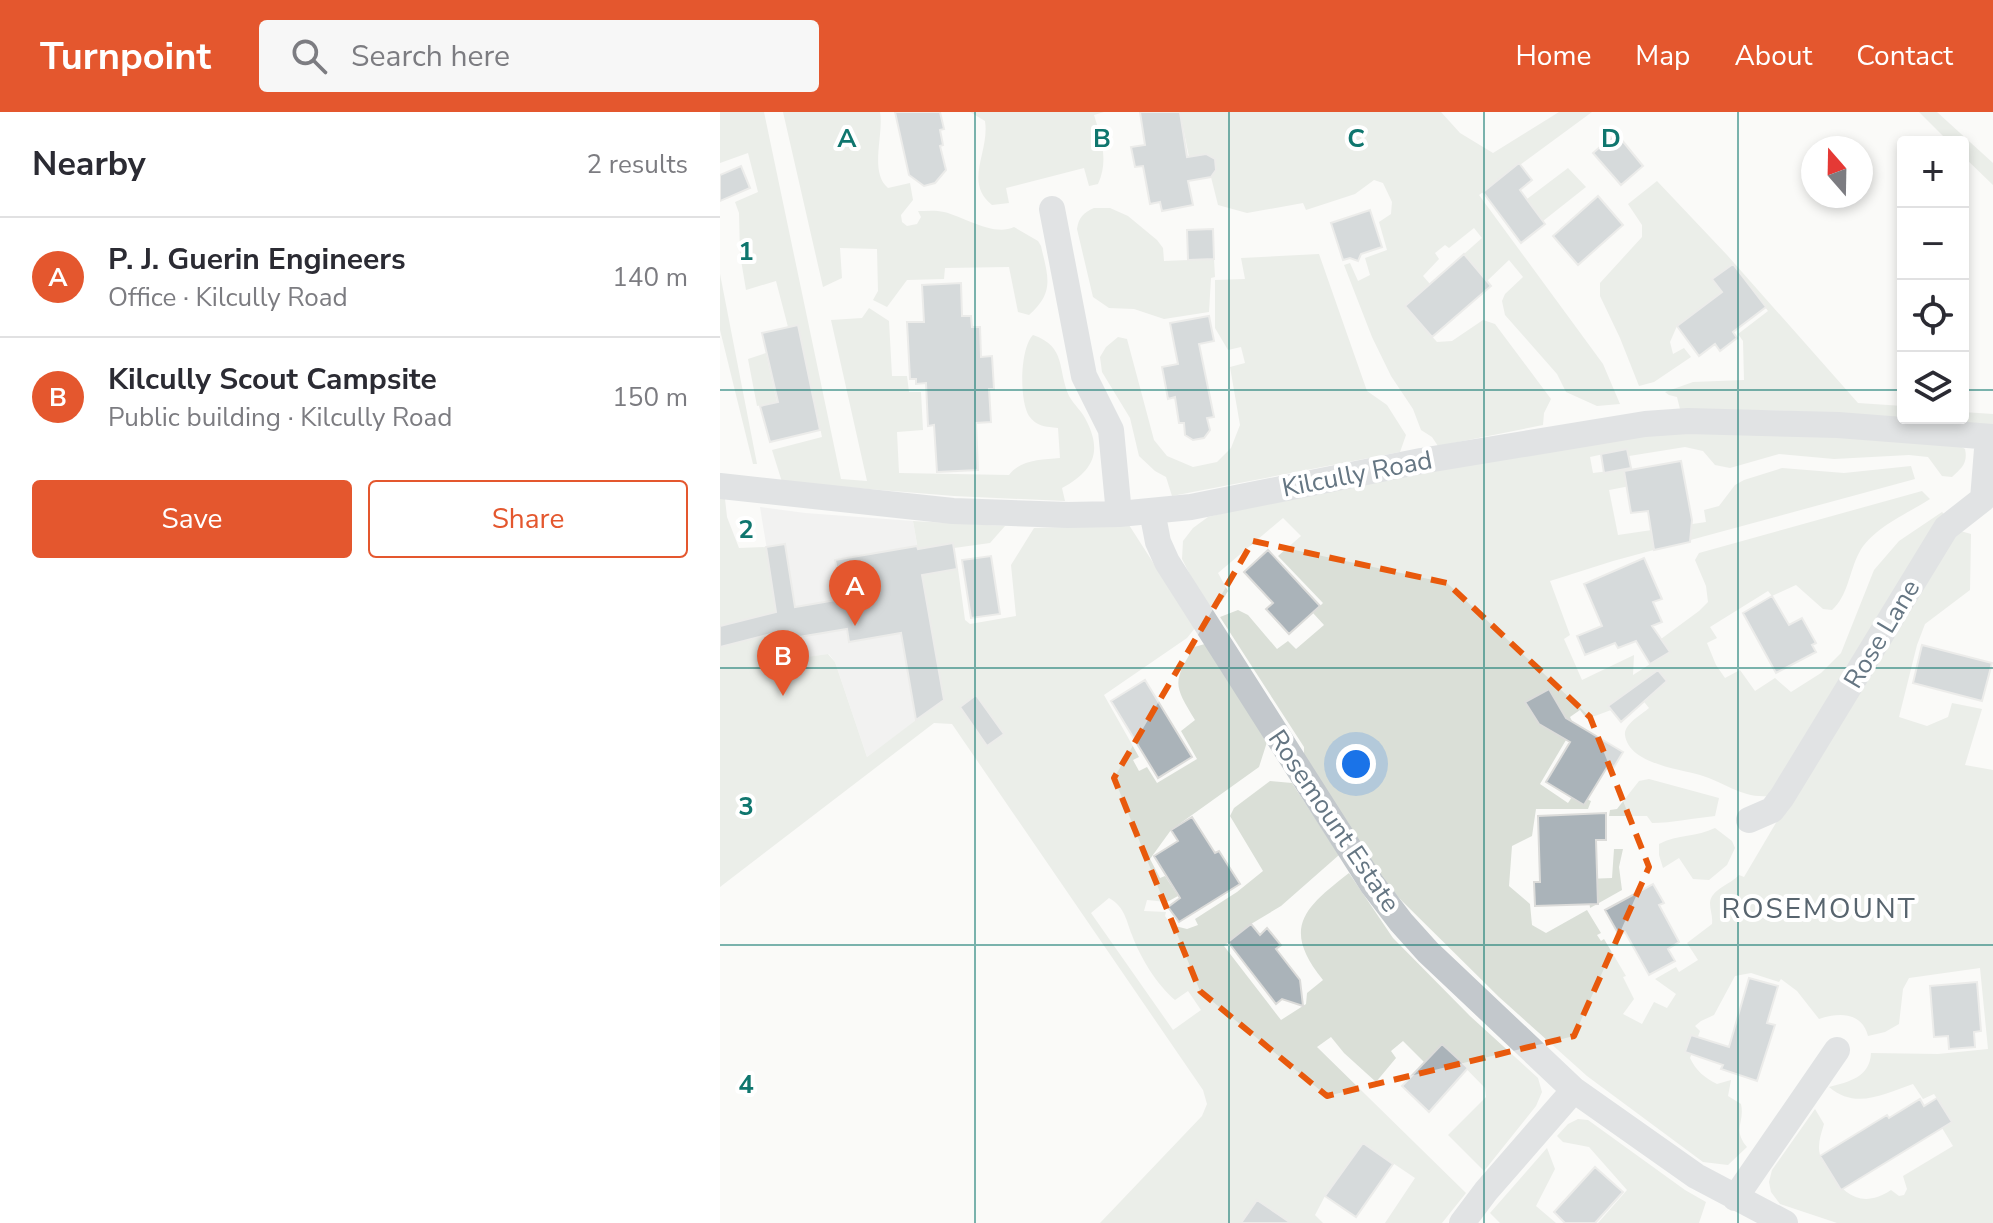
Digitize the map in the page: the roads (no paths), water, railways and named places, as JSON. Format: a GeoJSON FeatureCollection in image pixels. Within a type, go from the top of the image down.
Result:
{"type":"FeatureCollection","features":[{"type":"Feature","properties":{"kind":"street"},"geometry":{"type":"LineString","coordinates":[[1052,209],[1084,376],[1113,438],[1119,514]]}},
{"type":"Feature","properties":{"kind":"street","name":"Kilcully Road"},"geometry":{"type":"LineString","coordinates":[[720,486],[953,511],[1119,514],[1191,507],[1436,459],[1645,424],[1688,421],[1838,425],[1991,437]]}},
{"type":"Feature","properties":{"kind":"street","name":"Rose Lane"},"geometry":{"type":"LineString","coordinates":[[1749,820],[1772,810],[1782,797],[1946,528],[1983,499],[1991,437]]}},
{"type":"Feature","properties":{"kind":"street","name":"Rosemount Estate"},"geometry":{"type":"LineString","coordinates":[[1152,511],[1158,542],[1167,562],[1372,884],[1401,922],[1428,952],[1574,1090],[1696,1176],[1785,1223]]}},
{"type":"Feature","properties":{"kind":"street"},"geometry":{"type":"LineString","coordinates":[[1735,1198],[1837,1050]]}},
{"type":"Feature","properties":{"kind":"street"},"geometry":{"type":"LineString","coordinates":[[1462,1223],[1574,1090]]}},
{"type":"Feature","properties":{"kind":"place","name":"P. J. Guerin Engineers"},"geometry":{"type":"Point","coordinates":[855,626]}},
{"type":"Feature","properties":{"kind":"place","name":"Kilcully Scout Campsite"},"geometry":{"type":"Point","coordinates":[783,696]}},
{"type":"Feature","properties":{"kind":"district","name":"ROSEMOUNT"},"geometry":{"type":"Point","coordinates":[1819,909]}}]}
